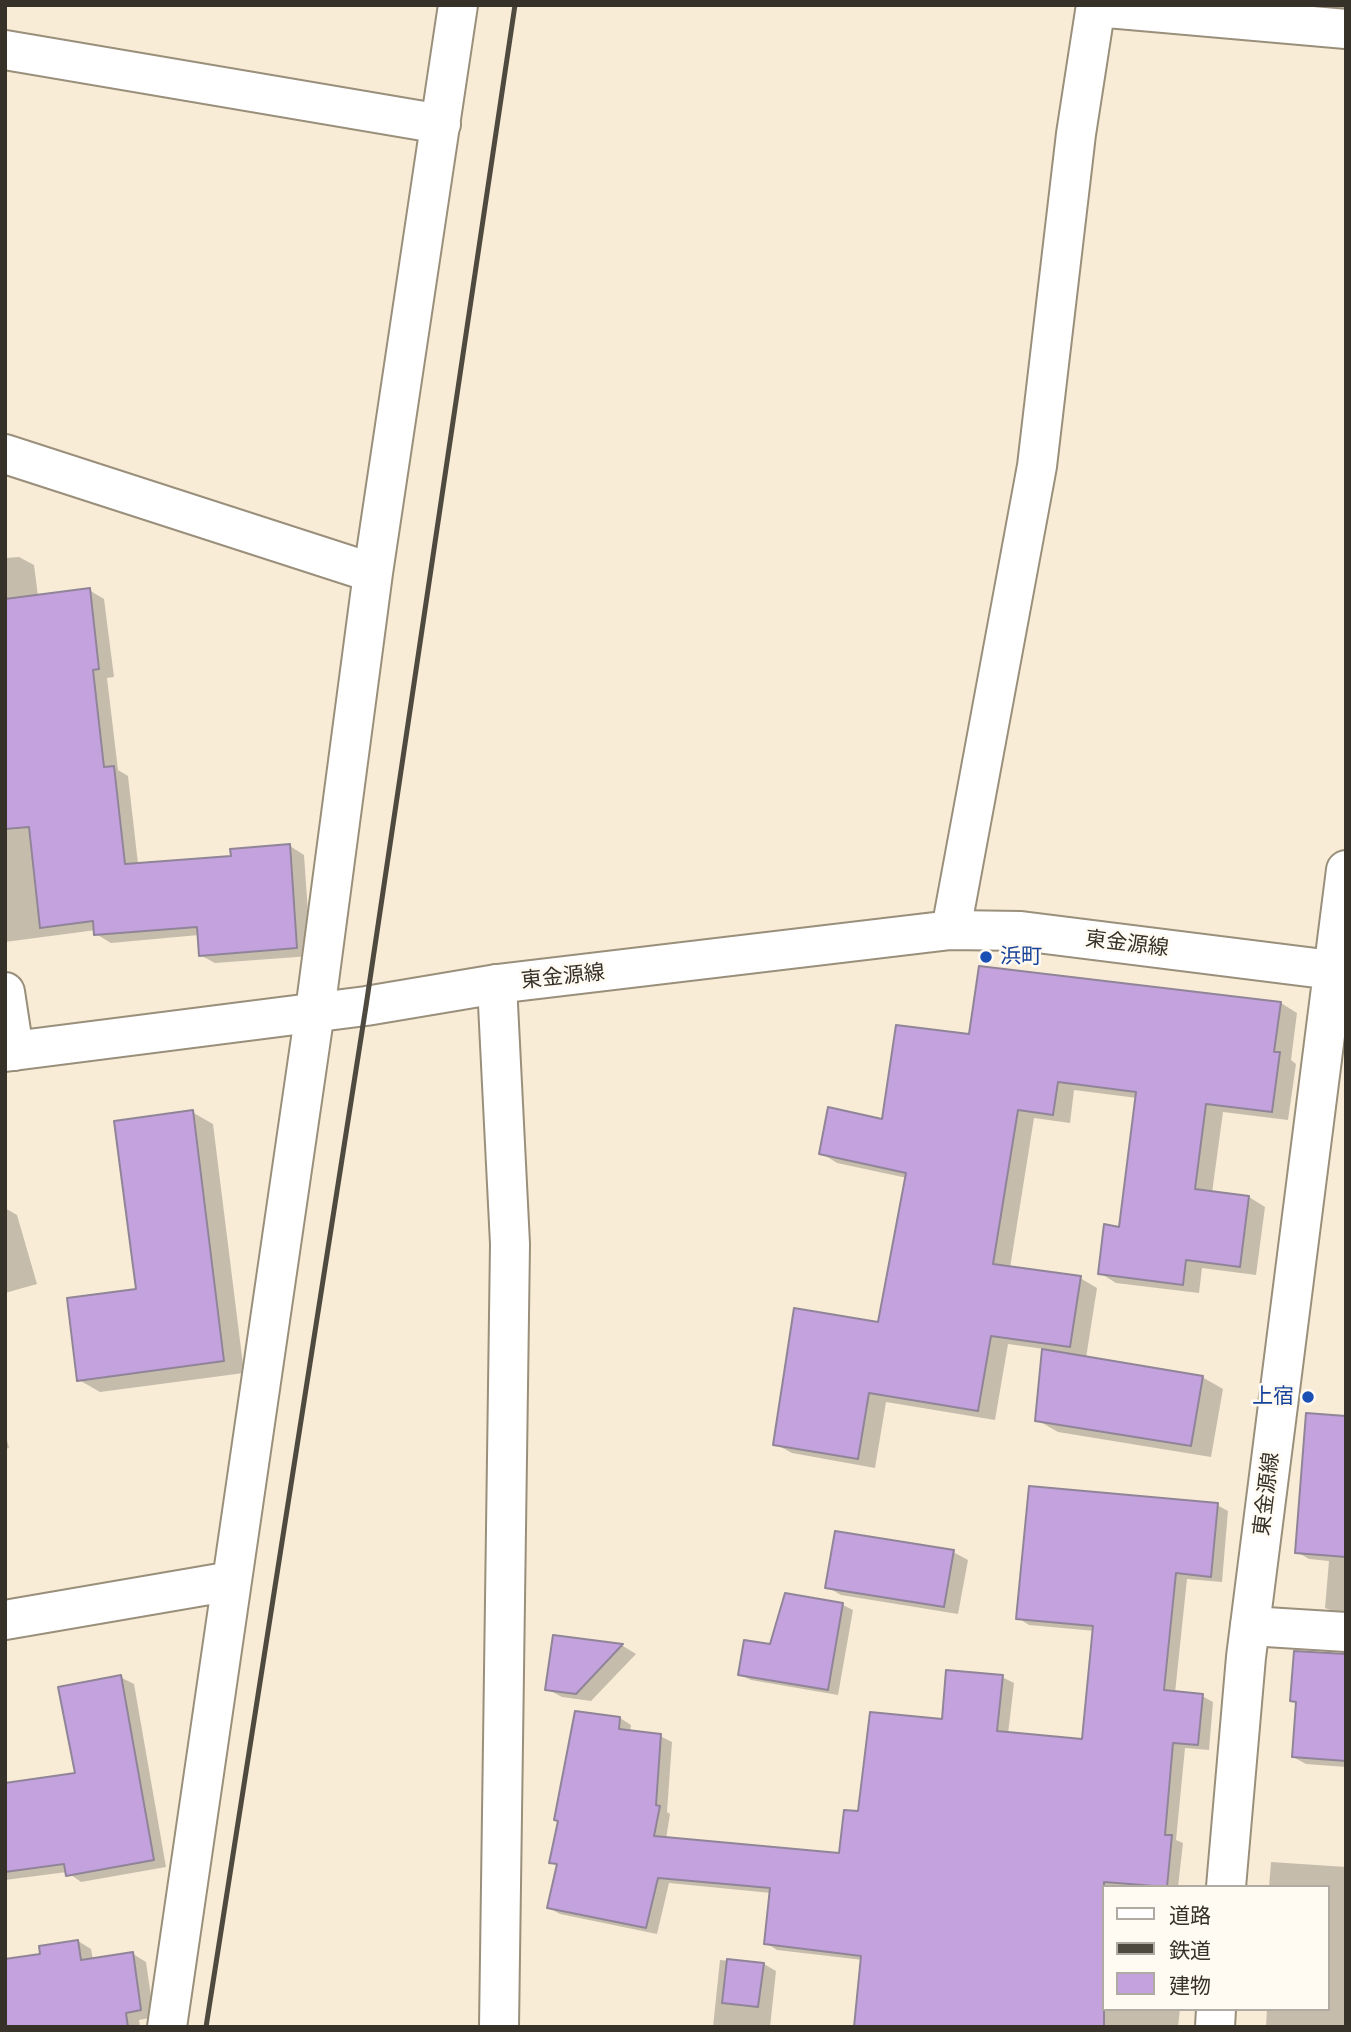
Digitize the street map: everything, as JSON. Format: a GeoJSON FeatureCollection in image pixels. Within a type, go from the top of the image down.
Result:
{"type":"FeatureCollection","features":[{"type":"Feature","properties":{"kind":"street"},"geometry":{"type":"LineString","coordinates":[[167,2027],[315,1011],[373,573],[458,5]]}},
{"type":"Feature","properties":{"kind":"street"},"geometry":{"type":"LineString","coordinates":[[951,930],[1037,466],[1076,134],[1096,6],[1346,29]]}},
{"type":"Feature","properties":{"kind":"street"},"geometry":{"type":"LineString","coordinates":[[5,50],[441,124]]}},
{"type":"Feature","properties":{"kind":"street"},"geometry":{"type":"LineString","coordinates":[[5,454],[373,573]]}},
{"type":"Feature","properties":{"kind":"street"},"geometry":{"type":"LineString","coordinates":[[1332,970],[1346,870]]}},
{"type":"Feature","properties":{"kind":"street","name":"東金源線"},"geometry":{"type":"LineString","coordinates":[[10,1051],[497,984],[951,930],[1021,931],[1332,970],[1250,1626],[1226,1885]]}},
{"type":"Feature","properties":{"kind":"street"},"geometry":{"type":"LineString","coordinates":[[497,984],[510,1244],[499,2027]]}},
{"type":"Feature","properties":{"kind":"street"},"geometry":{"type":"LineString","coordinates":[[5,992],[10,1051]]}},
{"type":"Feature","properties":{"kind":"street"},"geometry":{"type":"LineString","coordinates":[[5,1620],[232,1581]]}},
{"type":"Feature","properties":{"kind":"street"},"geometry":{"type":"LineString","coordinates":[[1250,1626],[1346,1632]]}},
{"type":"Feature","properties":{"kind":"building"},"geometry":{"type":"Polygon","coordinates":[[[90,588],[99,669],[93,670],[104,767],[114,766],[125,864],[231,856],[230,849],[290,844],[297,948],[199,956],[197,927],[94,935],[93,921],[40,928],[29,827],[5,829],[5,599],[90,588]]]}},
{"type":"Feature","properties":{"kind":"building"},"geometry":{"type":"Polygon","coordinates":[[[979,966],[1281,1002],[1274,1052],[1280,1052],[1272,1112],[1206,1104],[1195,1189],[1249,1196],[1240,1267],[1186,1260],[1183,1285],[1098,1274],[1104,1224],[1119,1227],[1136,1092],[1058,1082],[1053,1115],[1018,1110],[993,1264],[1081,1276],[1070,1347],[991,1336],[978,1411],[869,1393],[858,1459],[773,1445],[794,1308],[878,1322],[906,1173],[819,1154],[828,1107],[882,1119],[896,1025],[969,1034],[979,966]]]}},
{"type":"Feature","properties":{"kind":"building"},"geometry":{"type":"Polygon","coordinates":[[[193,1110],[224,1361],[77,1381],[67,1298],[136,1289],[114,1121],[193,1110]]]}},
{"type":"Feature","properties":{"kind":"building"},"geometry":{"type":"Polygon","coordinates":[[[1042,1349],[1203,1376],[1191,1446],[1035,1421],[1042,1349]]]}},
{"type":"Feature","properties":{"kind":"building"},"geometry":{"type":"Polygon","coordinates":[[[1306,1413],[1346,1416],[1346,1557],[1295,1553],[1306,1413]]]}},
{"type":"Feature","properties":{"kind":"building"},"geometry":{"type":"Polygon","coordinates":[[[1029,1486],[1218,1503],[1211,1577],[1176,1573],[1164,1690],[1203,1694],[1198,1745],[1173,1743],[1165,1835],[1172,1835],[1167,1885],[1104,1882],[1102,1885],[1104,2027],[854,2027],[861,1956],[764,1944],[770,1888],[658,1878],[646,1928],[547,1908],[557,1864],[549,1863],[558,1821],[554,1820],[575,1711],[620,1717],[619,1729],[661,1734],[656,1805],[660,1806],[654,1836],[839,1853],[844,1810],[858,1811],[870,1712],[942,1719],[946,1670],[1003,1675],[997,1731],[1082,1739],[1093,1626],[1016,1619],[1029,1486]]]}},
{"type":"Feature","properties":{"kind":"building"},"geometry":{"type":"Polygon","coordinates":[[[835,1531],[954,1550],[944,1607],[825,1588],[835,1531]]]}},
{"type":"Feature","properties":{"kind":"building"},"geometry":{"type":"Polygon","coordinates":[[[785,1593],[843,1603],[828,1690],[738,1675],[744,1640],[770,1644],[785,1593]]]}},
{"type":"Feature","properties":{"kind":"building"},"geometry":{"type":"Polygon","coordinates":[[[553,1635],[623,1644],[576,1694],[545,1690],[553,1635]]]}},
{"type":"Feature","properties":{"kind":"building"},"geometry":{"type":"Polygon","coordinates":[[[1294,1651],[1346,1654],[1346,1761],[1292,1757],[1296,1702],[1290,1701],[1294,1651]]]}},
{"type":"Feature","properties":{"kind":"building"},"geometry":{"type":"Polygon","coordinates":[[[121,1675],[154,1860],[66,1876],[64,1864],[5,1872],[5,1783],[75,1773],[58,1687],[121,1675]]]}},
{"type":"Feature","properties":{"kind":"building"},"geometry":{"type":"Polygon","coordinates":[[[78,1940],[81,1960],[133,1952],[141,2010],[126,2013],[128,2027],[5,2027],[5,1959],[40,1954],[39,1946],[78,1940]]]}},
{"type":"Feature","properties":{"kind":"building"},"geometry":{"type":"Polygon","coordinates":[[[727,1959],[764,1963],[758,2007],[722,2003],[727,1959]]]}},
{"type":"Feature","properties":{"kind":"railway"},"geometry":{"type":"LineString","coordinates":[[206,2027],[366,1006],[515,5]]}},
{"type":"Feature","properties":{"kind":"place","name":"浜町"},"geometry":{"type":"Point","coordinates":[986,957]}},
{"type":"Feature","properties":{"kind":"place","name":"上宿"},"geometry":{"type":"Point","coordinates":[1308,1397]}}]}
